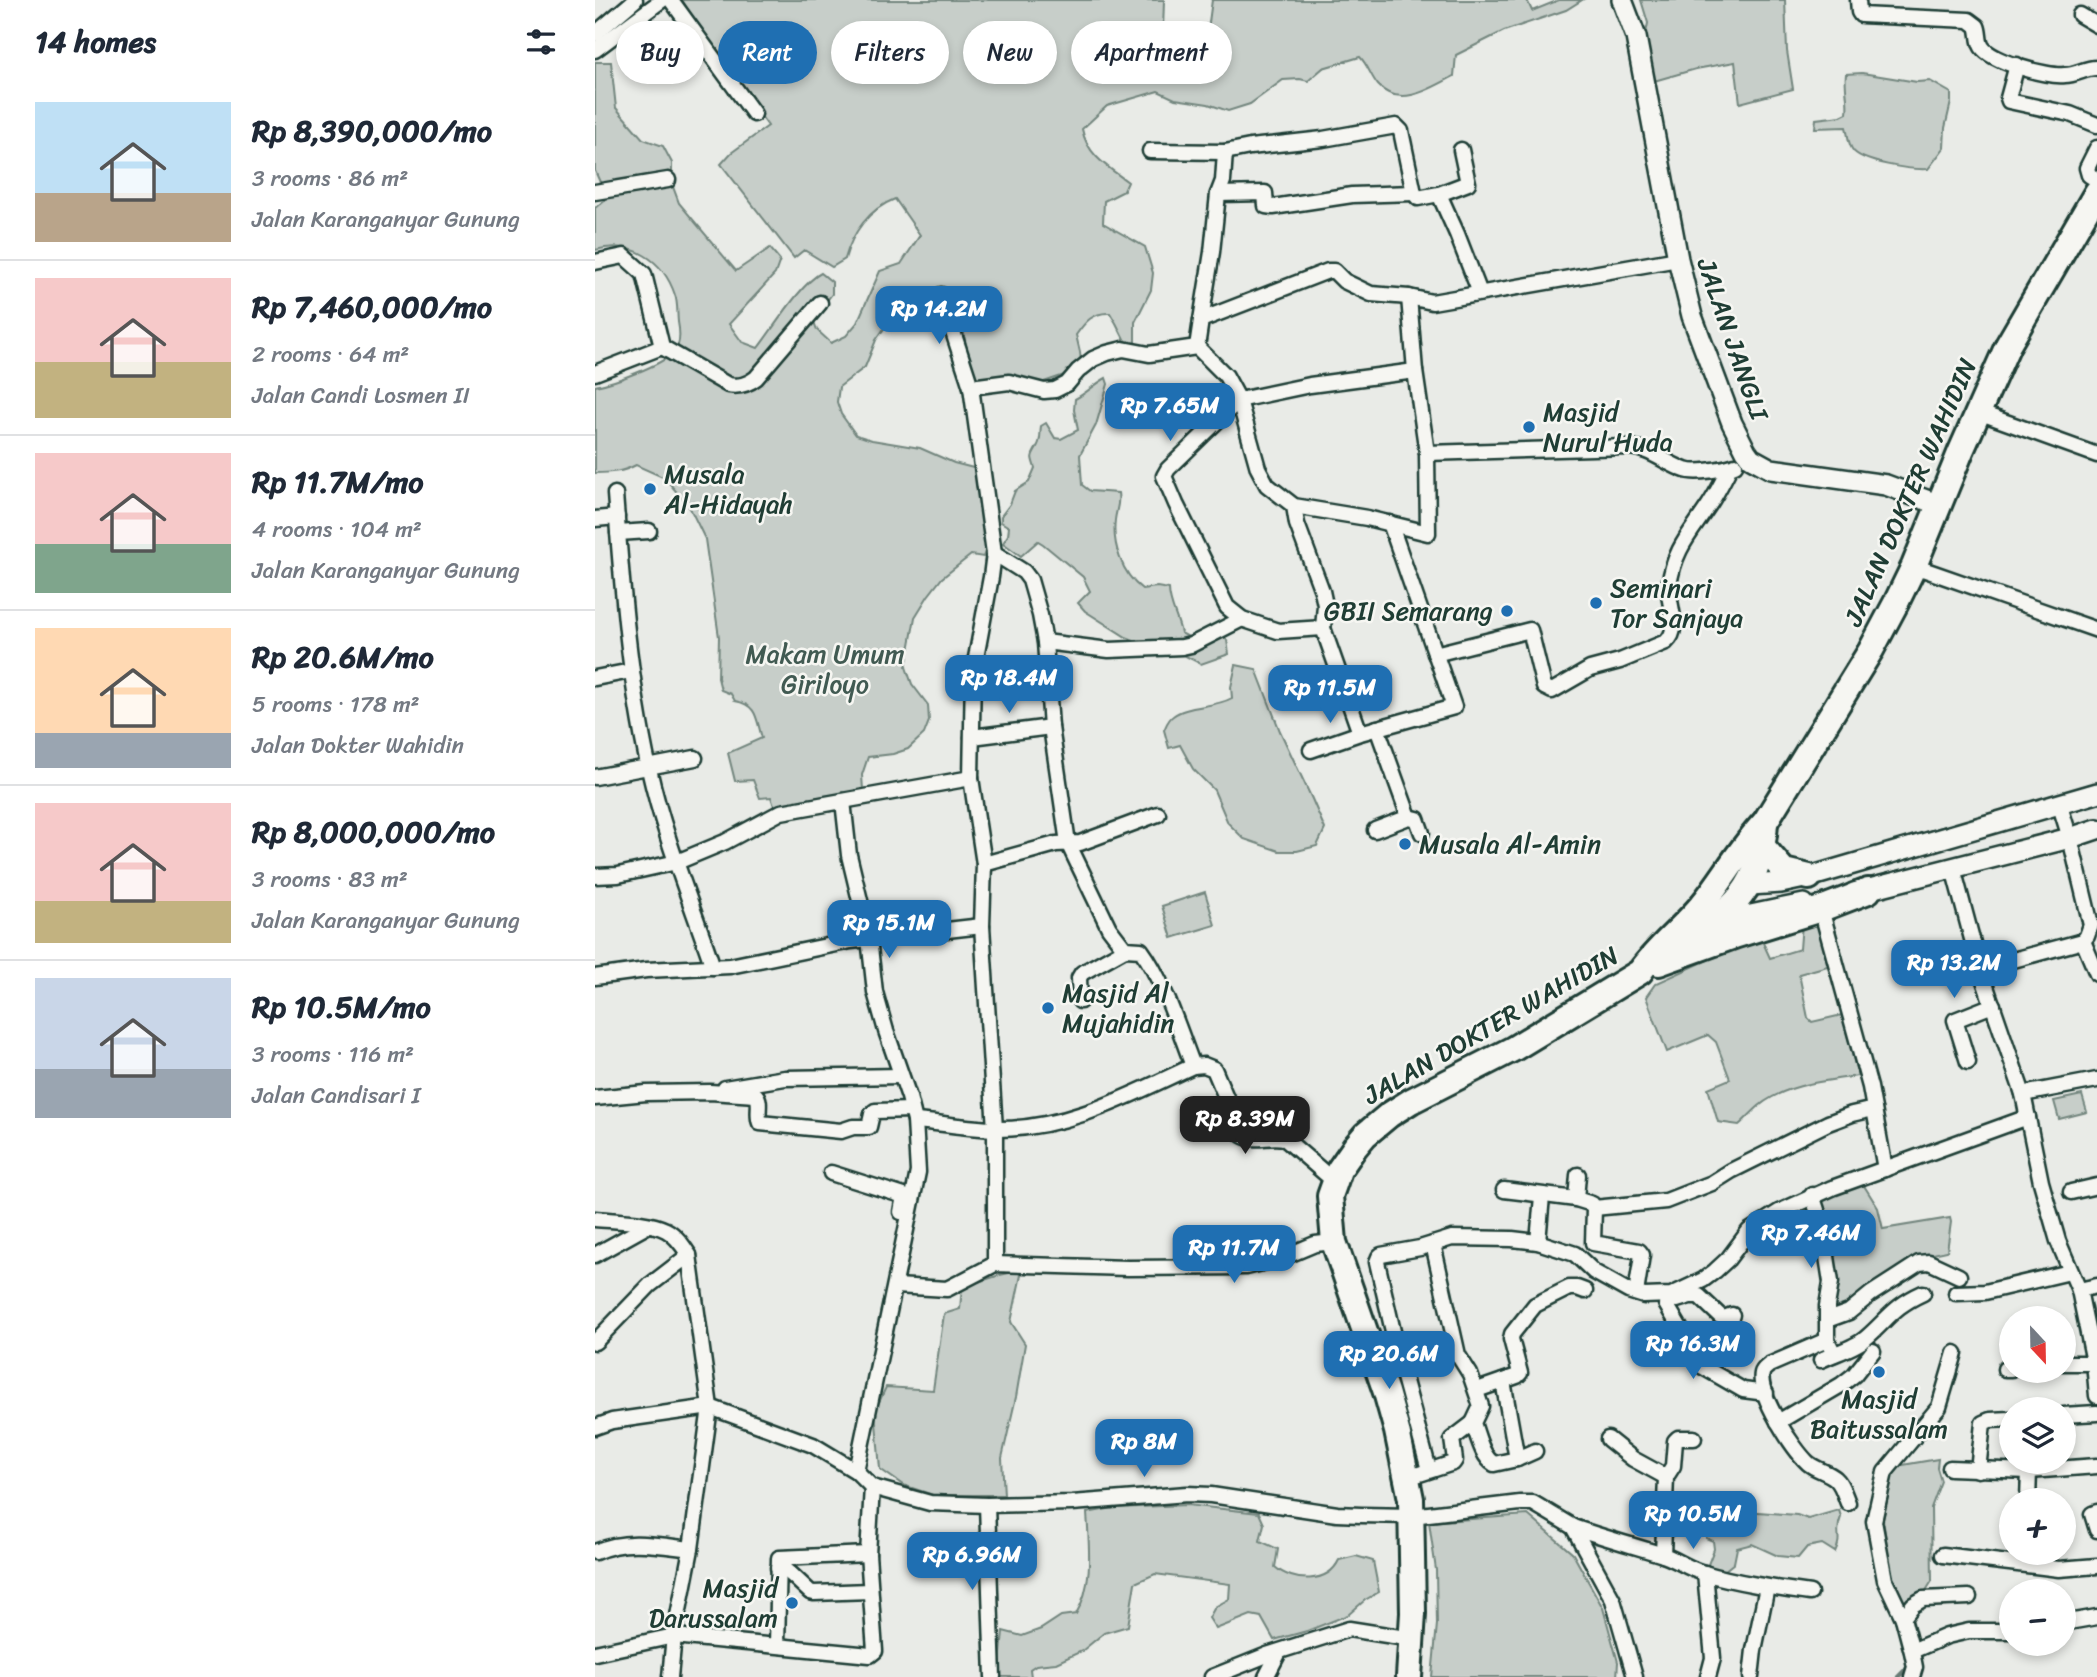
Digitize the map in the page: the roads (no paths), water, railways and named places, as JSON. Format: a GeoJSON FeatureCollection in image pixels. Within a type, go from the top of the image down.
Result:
{"type":"FeatureCollection","features":[{"type":"Feature","properties":{"kind":"highway","name":"JALAN DOKTER WAHIDIN"},"geometry":{"type":"LineString","coordinates":[[1409,1677],[1412,1639],[1412,1516],[1418,1474],[1386,1392],[1334,1242],[1330,1196],[1339,1170],[1355,1147],[1389,1115],[1513,1049],[1650,968],[1651,957],[1713,910],[1722,877],[1765,822],[1871,650],[1914,566],[2008,345],[2097,192]]}},
{"type":"Feature","properties":{"kind":"highway"},"geometry":{"type":"LineString","coordinates":[[1713,910],[1750,885],[1764,848],[1765,822]]}},
{"type":"Feature","properties":{"kind":"highway"},"geometry":{"type":"LineString","coordinates":[[1764,848],[1784,871],[1809,877]]}},
{"type":"Feature","properties":{"kind":"highway"},"geometry":{"type":"LineString","coordinates":[[1722,877],[1750,885]]}},
{"type":"Feature","properties":{"kind":"highway"},"geometry":{"type":"LineString","coordinates":[[1650,968],[1737,935],[1868,891]]}},
{"type":"Feature","properties":{"kind":"main road","name":"JALAN JANGLI"},"geometry":{"type":"LineString","coordinates":[[1622,0],[1636,37],[1678,258],[1696,327],[1732,422],[1751,458],[1770,469],[1885,485],[1939,507]]}},
{"type":"Feature","properties":{"kind":"main road"},"geometry":{"type":"LineString","coordinates":[[1750,885],[1781,883],[1809,877],[2060,806],[2097,793]]}},
{"type":"Feature","properties":{"kind":"main road"},"geometry":{"type":"LineString","coordinates":[[1713,910],[1753,915],[1868,891],[2097,829]]}},
{"type":"Feature","properties":{"kind":"main road"},"geometry":{"type":"LineString","coordinates":[[1902,851],[1904,868],[1911,880]]}},
{"type":"Feature","properties":{"kind":"street"},"geometry":{"type":"LineString","coordinates":[[595,34],[635,0]]}},
{"type":"Feature","properties":{"kind":"street"},"geometry":{"type":"LineString","coordinates":[[595,50],[662,0]]}},
{"type":"Feature","properties":{"kind":"street"},"geometry":{"type":"LineString","coordinates":[[671,0],[754,114]]}},
{"type":"Feature","properties":{"kind":"street"},"geometry":{"type":"LineString","coordinates":[[1858,0],[1861,15],[1969,20],[1977,26],[1985,50],[2000,59],[2041,74],[2068,75],[2097,68]]}},
{"type":"Feature","properties":{"kind":"street"},"geometry":{"type":"LineString","coordinates":[[2080,15],[2097,25]]}},
{"type":"Feature","properties":{"kind":"street"},"geometry":{"type":"LineString","coordinates":[[2017,65],[2008,98],[2012,102],[2070,114],[2097,125]]}},
{"type":"Feature","properties":{"kind":"street"},"geometry":{"type":"LineString","coordinates":[[1150,151],[1225,152],[1250,146],[1323,139],[1396,126],[1401,131],[1414,193],[1418,198],[1439,194],[1468,183],[1461,150]]}},
{"type":"Feature","properties":{"kind":"street"},"geometry":{"type":"LineString","coordinates":[[2097,148],[2087,168],[2089,175],[2097,180]]}},
{"type":"Feature","properties":{"kind":"street"},"geometry":{"type":"LineString","coordinates":[[1197,347],[1218,194],[1223,181],[1225,152]]}},
{"type":"Feature","properties":{"kind":"street"},"geometry":{"type":"LineString","coordinates":[[595,192],[668,180]]}},
{"type":"Feature","properties":{"kind":"street"},"geometry":{"type":"LineString","coordinates":[[1218,194],[1265,193],[1266,206],[1273,207],[1352,195],[1414,193]]}},
{"type":"Feature","properties":{"kind":"street"},"geometry":{"type":"LineString","coordinates":[[1439,194],[1480,293]]}},
{"type":"Feature","properties":{"kind":"street"},"geometry":{"type":"LineString","coordinates":[[595,262],[624,256],[644,274],[662,347],[728,385],[737,387],[756,378],[820,303]]}},
{"type":"Feature","properties":{"kind":"street"},"geometry":{"type":"LineString","coordinates":[[1201,320],[1328,271],[1334,271],[1344,281],[1371,294],[1432,302],[1678,258]]}},
{"type":"Feature","properties":{"kind":"street"},"geometry":{"type":"LineString","coordinates":[[941,295],[971,387],[994,553],[973,674],[971,778],[984,864],[982,926],[995,1129],[995,1264]]}},
{"type":"Feature","properties":{"kind":"street"},"geometry":{"type":"LineString","coordinates":[[1197,347],[1226,376],[1239,400],[1258,468],[1267,485],[1294,506],[1428,533],[1427,453],[1415,371],[1409,297]]}},
{"type":"Feature","properties":{"kind":"street"},"geometry":{"type":"LineString","coordinates":[[595,373],[662,347]]}},
{"type":"Feature","properties":{"kind":"street"},"geometry":{"type":"LineString","coordinates":[[971,387],[1009,382],[1044,391],[1055,390],[1067,384],[1093,359],[1107,353],[1123,349],[1149,354],[1197,347]]}},
{"type":"Feature","properties":{"kind":"street"},"geometry":{"type":"LineString","coordinates":[[1323,628],[1278,631],[1242,619],[1227,607],[1164,478],[1168,469],[1239,400],[1310,385],[1415,371]]}},
{"type":"Feature","properties":{"kind":"street"},"geometry":{"type":"LineString","coordinates":[[1978,412],[2097,455]]}},
{"type":"Feature","properties":{"kind":"street"},"geometry":{"type":"LineString","coordinates":[[1427,453],[1628,447],[1644,449],[1688,471],[1730,467],[1751,458]]}},
{"type":"Feature","properties":{"kind":"street"},"geometry":{"type":"LineString","coordinates":[[1435,654],[1529,629],[1544,687],[1552,691],[1590,669],[1620,661],[1670,639],[1674,630],[1669,593],[1674,560],[1711,503],[1730,467]]}},
{"type":"Feature","properties":{"kind":"street"},"geometry":{"type":"LineString","coordinates":[[615,494],[631,671],[649,768],[659,808],[713,967]]}},
{"type":"Feature","properties":{"kind":"street"},"geometry":{"type":"LineString","coordinates":[[1294,506],[1297,524],[1322,591],[1325,605],[1323,628],[1360,733]]}},
{"type":"Feature","properties":{"kind":"street"},"geometry":{"type":"LineString","coordinates":[[595,519],[617,517]]}},
{"type":"Feature","properties":{"kind":"street"},"geometry":{"type":"LineString","coordinates":[[1311,750],[1360,733],[1454,707],[1389,523]]}},
{"type":"Feature","properties":{"kind":"street"},"geometry":{"type":"LineString","coordinates":[[618,533],[649,531]]}},
{"type":"Feature","properties":{"kind":"street"},"geometry":{"type":"LineString","coordinates":[[994,553],[1027,574],[1030,580],[1045,642],[1051,727],[1068,843],[1109,928],[1125,949]]}},
{"type":"Feature","properties":{"kind":"street"},"geometry":{"type":"LineString","coordinates":[[1914,566],[2097,630]]}},
{"type":"Feature","properties":{"kind":"street"},"geometry":{"type":"LineString","coordinates":[[1045,642],[1109,650],[1181,647],[1192,645],[1242,619]]}},
{"type":"Feature","properties":{"kind":"street"},"geometry":{"type":"LineString","coordinates":[[595,678],[631,671]]}},
{"type":"Feature","properties":{"kind":"street"},"geometry":{"type":"LineString","coordinates":[[972,737],[1051,727]]}},
{"type":"Feature","properties":{"kind":"street"},"geometry":{"type":"LineString","coordinates":[[1377,728],[1409,817]]}},
{"type":"Feature","properties":{"kind":"street"},"geometry":{"type":"LineString","coordinates":[[595,777],[695,758]]}},
{"type":"Feature","properties":{"kind":"street"},"geometry":{"type":"LineString","coordinates":[[595,876],[618,875],[677,862],[725,842],[781,812],[971,778]]}},
{"type":"Feature","properties":{"kind":"street"},"geometry":{"type":"LineString","coordinates":[[843,802],[849,855],[869,939],[875,992],[913,1115],[918,1172],[856,1471]]}},
{"type":"Feature","properties":{"kind":"street"},"geometry":{"type":"LineString","coordinates":[[1980,969],[2083,941],[2087,936],[2091,925],[2060,806]]}},
{"type":"Feature","properties":{"kind":"street"},"geometry":{"type":"LineString","coordinates":[[984,864],[1056,844],[1080,843],[1158,814]]}},
{"type":"Feature","properties":{"kind":"street"},"geometry":{"type":"LineString","coordinates":[[1375,830],[1409,817],[1417,819],[1422,834]]}},
{"type":"Feature","properties":{"kind":"street"},"geometry":{"type":"LineString","coordinates":[[1953,868],[1980,969],[2023,1094],[2041,1182],[2058,1241],[2079,1290],[2096,1362],[2097,1396]]}},
{"type":"Feature","properties":{"kind":"street"},"geometry":{"type":"LineString","coordinates":[[1821,909],[1870,1087],[1885,1169]]}},
{"type":"Feature","properties":{"kind":"street"},"geometry":{"type":"LineString","coordinates":[[595,978],[646,970],[753,962],[869,939],[982,926]]}},
{"type":"Feature","properties":{"kind":"street"},"geometry":{"type":"LineString","coordinates":[[2083,941],[2097,974]]}},
{"type":"Feature","properties":{"kind":"street"},"geometry":{"type":"LineString","coordinates":[[1080,1002],[1079,978],[1082,972],[1125,949],[1141,950],[1149,961],[1172,1011],[1193,1066]]}},
{"type":"Feature","properties":{"kind":"street"},"geometry":{"type":"LineString","coordinates":[[1968,1062],[1955,1024],[1956,1018],[1993,1005]]}},
{"type":"Feature","properties":{"kind":"street"},"geometry":{"type":"LineString","coordinates":[[595,1098],[646,1093],[711,1092],[756,1095],[760,1123],[841,1130],[869,1127],[873,1112],[913,1115],[995,1129],[1032,1126],[1073,1118],[1111,1104],[1193,1066],[1204,1065],[1214,1069],[1242,1135],[1247,1138],[1284,1138],[1335,1182]]}},
{"type":"Feature","properties":{"kind":"street"},"geometry":{"type":"LineString","coordinates":[[711,1092],[785,1078],[901,1076]]}},
{"type":"Feature","properties":{"kind":"street"},"geometry":{"type":"LineString","coordinates":[[2023,1094],[2097,1080]]}},
{"type":"Feature","properties":{"kind":"street"},"geometry":{"type":"LineString","coordinates":[[1594,1208],[1666,1201],[1712,1183],[1828,1124],[1874,1109]]}},
{"type":"Feature","properties":{"kind":"street"},"geometry":{"type":"LineString","coordinates":[[1594,1272],[1636,1293],[1657,1297],[1671,1295],[1703,1280],[1728,1258],[1749,1231],[1812,1195],[2028,1117]]}},
{"type":"Feature","properties":{"kind":"street"},"geometry":{"type":"LineString","coordinates":[[831,1172],[904,1196],[898,1228],[903,1251]]}},
{"type":"Feature","properties":{"kind":"street"},"geometry":{"type":"LineString","coordinates":[[1576,1199],[1579,1175]]}},
{"type":"Feature","properties":{"kind":"street"},"geometry":{"type":"LineString","coordinates":[[2071,1192],[2097,1186]]}},
{"type":"Feature","properties":{"kind":"street"},"geometry":{"type":"LineString","coordinates":[[1504,1190],[1576,1199],[1592,1204],[1593,1243],[1639,1251],[1642,1255],[1636,1293]]}},
{"type":"Feature","properties":{"kind":"street"},"geometry":{"type":"LineString","coordinates":[[1812,1195],[1822,1225],[1831,1282],[1826,1320],[1828,1357],[1864,1340],[1892,1312],[1923,1293]]}},
{"type":"Feature","properties":{"kind":"street"},"geometry":{"type":"LineString","coordinates":[[1538,1242],[1542,1196]]}},
{"type":"Feature","properties":{"kind":"street"},"geometry":{"type":"LineString","coordinates":[[595,1219],[649,1225],[667,1230],[689,1255],[709,1407],[691,1549],[674,1636],[670,1677]]}},
{"type":"Feature","properties":{"kind":"street"},"geometry":{"type":"LineString","coordinates":[[595,1255],[649,1225]]}},
{"type":"Feature","properties":{"kind":"street"},"geometry":{"type":"LineString","coordinates":[[1433,1244],[1458,1355],[1477,1390],[1481,1410],[1473,1423],[1453,1437],[1451,1441],[1454,1462],[1418,1474],[1401,1366],[1377,1262],[1381,1255],[1463,1237],[1538,1242],[1576,1254],[1616,1294],[1666,1304],[1699,1296],[1720,1316],[1724,1318],[1732,1315]]}},
{"type":"Feature","properties":{"kind":"street"},"geometry":{"type":"LineString","coordinates":[[896,1286],[947,1289],[995,1264],[1128,1268],[1238,1267],[1279,1259],[1315,1244],[1334,1242]]}},
{"type":"Feature","properties":{"kind":"street"},"geometry":{"type":"LineString","coordinates":[[595,1342],[650,1285],[689,1255]]}},
{"type":"Feature","properties":{"kind":"street"},"geometry":{"type":"LineString","coordinates":[[1826,1320],[1849,1312],[1871,1294],[1919,1263],[1929,1262],[1959,1276]]}},
{"type":"Feature","properties":{"kind":"street"},"geometry":{"type":"LineString","coordinates":[[1956,1293],[1985,1292],[2070,1272]]}},
{"type":"Feature","properties":{"kind":"street"},"geometry":{"type":"LineString","coordinates":[[2079,1290],[2097,1286]]}},
{"type":"Feature","properties":{"kind":"street"},"geometry":{"type":"LineString","coordinates":[[1477,1390],[1519,1375],[1511,1336],[1535,1305],[1569,1289],[1585,1290]]}},
{"type":"Feature","properties":{"kind":"street"},"geometry":{"type":"LineString","coordinates":[[1666,1304],[1703,1367],[1743,1390],[1766,1393]]}},
{"type":"Feature","properties":{"kind":"street"},"geometry":{"type":"LineString","coordinates":[[1827,1340],[1769,1365],[1762,1376],[1778,1422],[1791,1444],[1810,1464],[1838,1481],[1848,1503]]}},
{"type":"Feature","properties":{"kind":"street"},"geometry":{"type":"LineString","coordinates":[[1778,1422],[1841,1385],[1854,1375],[1873,1351]]}},
{"type":"Feature","properties":{"kind":"street"},"geometry":{"type":"LineString","coordinates":[[1955,1353],[1939,1407],[1885,1472],[1874,1521],[1885,1580],[1903,1618],[1913,1662],[1947,1636],[1999,1631]]}},
{"type":"Feature","properties":{"kind":"street"},"geometry":{"type":"LineString","coordinates":[[2076,1363],[2096,1362]]}},
{"type":"Feature","properties":{"kind":"street"},"geometry":{"type":"LineString","coordinates":[[1503,1381],[1517,1459]]}},
{"type":"Feature","properties":{"kind":"street"},"geometry":{"type":"LineString","coordinates":[[595,1427],[612,1421],[709,1407],[813,1445],[856,1471],[872,1488],[930,1503],[1072,1503],[1187,1494],[1211,1495],[1337,1514],[1412,1516],[1527,1502],[1573,1527],[1663,1555],[1686,1567],[1767,1587],[1809,1593]]}},
{"type":"Feature","properties":{"kind":"street"},"geometry":{"type":"LineString","coordinates":[[2076,1414],[2097,1413]]}},
{"type":"Feature","properties":{"kind":"street"},"geometry":{"type":"LineString","coordinates":[[1979,1470],[1983,1423],[1999,1420]]}},
{"type":"Feature","properties":{"kind":"street"},"geometry":{"type":"LineString","coordinates":[[1473,1423],[1491,1464],[1517,1459],[1535,1451]]}},
{"type":"Feature","properties":{"kind":"street"},"geometry":{"type":"LineString","coordinates":[[1663,1555],[1666,1477],[1673,1466],[1676,1439],[1694,1438]]}},
{"type":"Feature","properties":{"kind":"street"},"geometry":{"type":"LineString","coordinates":[[1608,1439],[1633,1459],[1666,1477]]}},
{"type":"Feature","properties":{"kind":"street"},"geometry":{"type":"LineString","coordinates":[[1950,1468],[1999,1470]]}},
{"type":"Feature","properties":{"kind":"street"},"geometry":{"type":"LineString","coordinates":[[2076,1470],[2096,1470]]}},
{"type":"Feature","properties":{"kind":"street"},"geometry":{"type":"LineString","coordinates":[[595,1654],[674,1636],[873,1653],[868,1553],[872,1488]]}},
{"type":"Feature","properties":{"kind":"street"},"geometry":{"type":"LineString","coordinates":[[987,1505],[993,1677]]}},
{"type":"Feature","properties":{"kind":"street"},"geometry":{"type":"LineString","coordinates":[[2097,1512],[2092,1514],[2097,1530]]}},
{"type":"Feature","properties":{"kind":"street"},"geometry":{"type":"LineString","coordinates":[[1573,1527],[1613,1600],[1637,1676]]}},
{"type":"Feature","properties":{"kind":"street"},"geometry":{"type":"LineString","coordinates":[[595,1552],[620,1544],[646,1543],[691,1549]]}},
{"type":"Feature","properties":{"kind":"street"},"geometry":{"type":"LineString","coordinates":[[779,1563],[868,1553]]}},
{"type":"Feature","properties":{"kind":"street"},"geometry":{"type":"LineString","coordinates":[[1943,1555],[2059,1569],[2097,1566]]}},
{"type":"Feature","properties":{"kind":"street"},"geometry":{"type":"LineString","coordinates":[[779,1563],[814,1593],[870,1591]]}},
{"type":"Feature","properties":{"kind":"street"},"geometry":{"type":"LineString","coordinates":[[777,1646],[779,1563]]}},
{"type":"Feature","properties":{"kind":"street"},"geometry":{"type":"LineString","coordinates":[[1705,1573],[1713,1658],[1708,1677]]}},
{"type":"Feature","properties":{"kind":"street"},"geometry":{"type":"LineString","coordinates":[[1751,1677],[1767,1587]]}},
{"type":"Feature","properties":{"kind":"street"},"geometry":{"type":"LineString","coordinates":[[1903,1618],[1913,1605],[1923,1599],[1969,1597]]}},
{"type":"Feature","properties":{"kind":"street"},"geometry":{"type":"LineString","coordinates":[[2076,1621],[2097,1617]]}},
{"type":"Feature","properties":{"kind":"street"},"geometry":{"type":"LineString","coordinates":[[1212,1677],[1279,1651],[1352,1629],[1412,1639]]}},
{"type":"Feature","properties":{"kind":"street"},"geometry":{"type":"LineString","coordinates":[[1266,1677],[1279,1651]]}},
{"type":"Feature","properties":{"kind":"waterway"},"geometry":{"type":"LineString","coordinates":[[1898,1677],[1910,1665]]}},
{"type":"Feature","properties":{"kind":"place","name":"Masjid Nurul Huda"},"geometry":{"type":"Point","coordinates":[1529,427]}},
{"type":"Feature","properties":{"kind":"place","name":"Musala Al-Hidayah"},"geometry":{"type":"Point","coordinates":[650,489]}},
{"type":"Feature","properties":{"kind":"place","name":"Seminari Tor Sanjaya"},"geometry":{"type":"Point","coordinates":[1596,603]}},
{"type":"Feature","properties":{"kind":"place","name":"GBII Semarang"},"geometry":{"type":"Point","coordinates":[1507,611]}},
{"type":"Feature","properties":{"kind":"place","name":"Musala Al-Amin"},"geometry":{"type":"Point","coordinates":[1405,844]}},
{"type":"Feature","properties":{"kind":"place","name":"Masjid Al Mujahidin"},"geometry":{"type":"Point","coordinates":[1048,1008]}},
{"type":"Feature","properties":{"kind":"place","name":"Masjid Baitussalam"},"geometry":{"type":"Point","coordinates":[1879,1372]}},
{"type":"Feature","properties":{"kind":"place","name":"Masjid Darussalam"},"geometry":{"type":"Point","coordinates":[792,1603]}},
{"type":"Feature","properties":{"kind":"park label","name":"Makam Umum Giriloyo"},"geometry":{"type":"Point","coordinates":[825,669]}}]}
